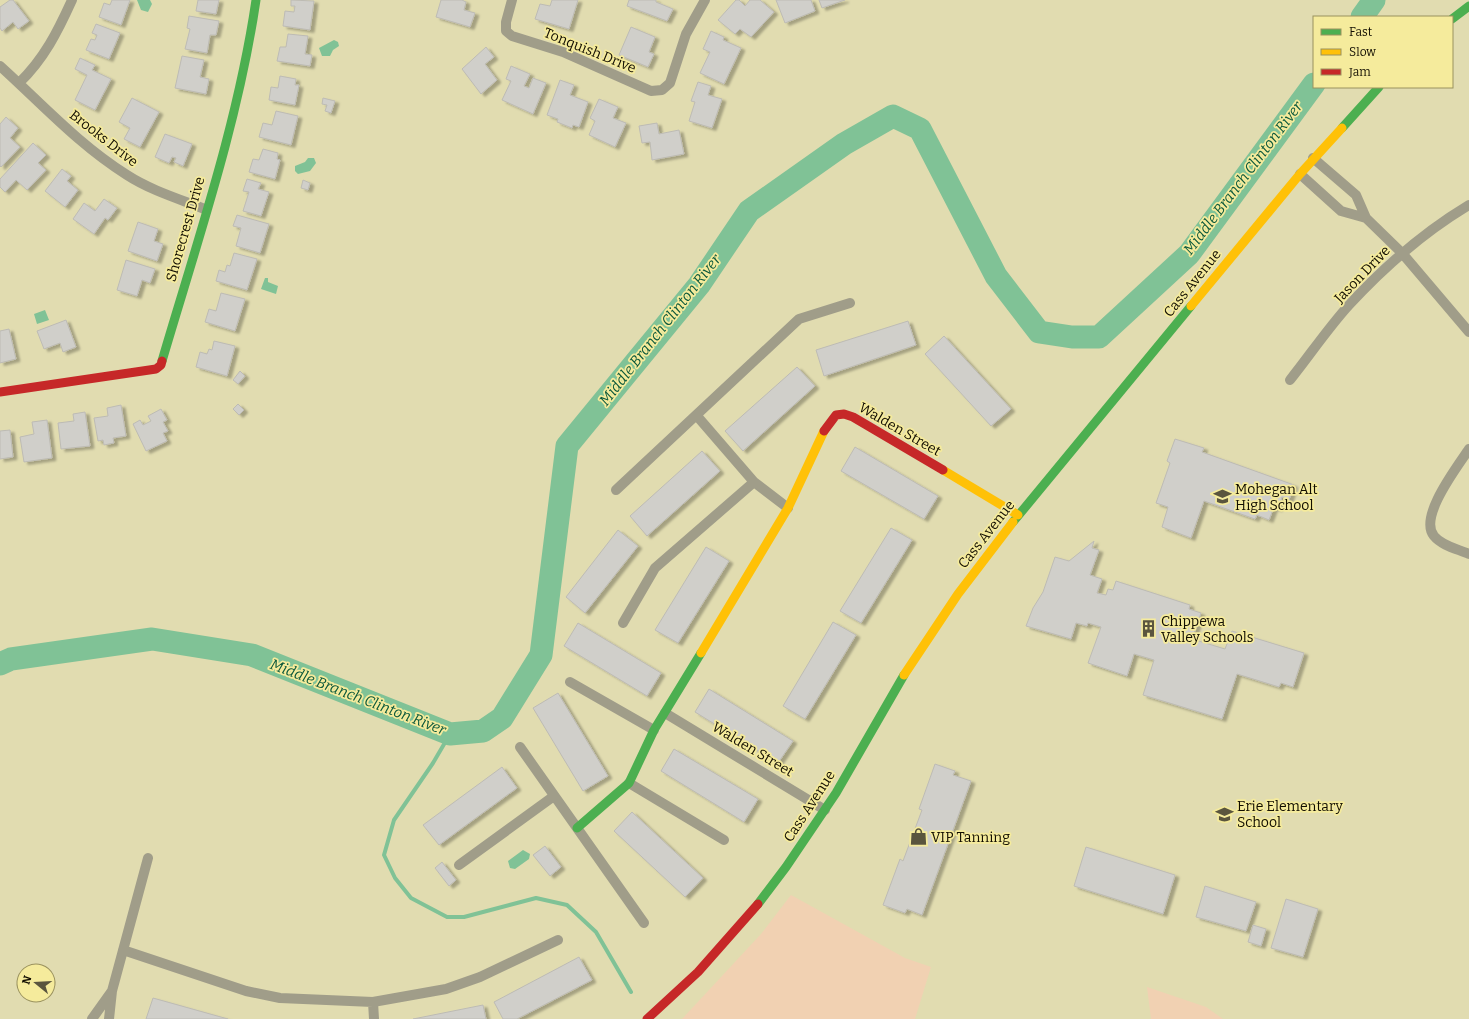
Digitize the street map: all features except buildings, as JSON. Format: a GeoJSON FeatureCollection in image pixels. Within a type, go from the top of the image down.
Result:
{"type":"FeatureCollection","features":[{"type":"Feature","properties":{"kind":"street"},"geometry":{"type":"LineString","coordinates":[[19,83],[35,68],[50,46],[72,0]]}},
{"type":"Feature","properties":{"kind":"street","name":"Shorecrest Drive"},"geometry":{"type":"LineString","coordinates":[[0,392],[156,369],[161,365],[205,209],[225,146],[251,35],[256,0]]}},
{"type":"Feature","properties":{"kind":"street","name":"Tonquish Drive"},"geometry":{"type":"LineString","coordinates":[[512,0],[506,22],[506,31],[512,36],[563,52],[651,91],[662,90],[670,82],[686,34],[705,0]]}},
{"type":"Feature","properties":{"kind":"street"},"geometry":{"type":"LineString","coordinates":[[1453,18],[1469,6]]}},
{"type":"Feature","properties":{"kind":"street","name":"Brooks Drive"},"geometry":{"type":"LineString","coordinates":[[0,66],[78,138],[117,169],[146,185],[205,209]]}},
{"type":"Feature","properties":{"kind":"street","name":"Cass Avenue"},"geometry":{"type":"LineString","coordinates":[[647,1019],[698,973],[741,927],[825,810],[907,670],[948,607],[1018,514],[1100,418],[1300,174],[1378,88]]}},
{"type":"Feature","properties":{"kind":"street"},"geometry":{"type":"LineString","coordinates":[[1314,158],[1356,195],[1366,218],[1402,253],[1469,332]]}},
{"type":"Feature","properties":{"kind":"street"},"geometry":{"type":"LineString","coordinates":[[1300,174],[1341,211],[1366,218]]}},
{"type":"Feature","properties":{"kind":"street","name":"Jason Drive"},"geometry":{"type":"LineString","coordinates":[[1290,380],[1349,305],[1402,253],[1441,223],[1469,205]]}},
{"type":"Feature","properties":{"kind":"street"},"geometry":{"type":"LineString","coordinates":[[616,490],[697,416],[799,319],[850,303]]}},
{"type":"Feature","properties":{"kind":"street","name":"Walden Street"},"geometry":{"type":"LineString","coordinates":[[577,828],[629,783],[654,730],[788,508],[829,422],[836,416],[844,414],[864,423],[1018,514]]}},
{"type":"Feature","properties":{"kind":"street"},"geometry":{"type":"LineString","coordinates":[[697,416],[754,482],[788,508]]}},
{"type":"Feature","properties":{"kind":"street"},"geometry":{"type":"LineString","coordinates":[[1469,449],[1442,490],[1434,507],[1430,527],[1433,535],[1445,544],[1469,554]]}},
{"type":"Feature","properties":{"kind":"street"},"geometry":{"type":"LineString","coordinates":[[623,623],[655,568],[754,482]]}},
{"type":"Feature","properties":{"kind":"street"},"geometry":{"type":"LineString","coordinates":[[570,682],[654,730]]}},
{"type":"Feature","properties":{"kind":"street","name":"Walden Street"},"geometry":{"type":"LineString","coordinates":[[665,713],[825,810]]}},
{"type":"Feature","properties":{"kind":"street"},"geometry":{"type":"LineString","coordinates":[[520,747],[644,923]]}},
{"type":"Feature","properties":{"kind":"street"},"geometry":{"type":"LineString","coordinates":[[629,783],[724,840]]}},
{"type":"Feature","properties":{"kind":"street"},"geometry":{"type":"LineString","coordinates":[[459,865],[554,796]]}},
{"type":"Feature","properties":{"kind":"street"},"geometry":{"type":"LineString","coordinates":[[109,1019],[112,991],[148,858]]}},
{"type":"Feature","properties":{"kind":"street"},"geometry":{"type":"LineString","coordinates":[[123,950],[246,991],[280,998],[373,1002],[446,989],[473,980],[558,940]]}},
{"type":"Feature","properties":{"kind":"street"},"geometry":{"type":"LineString","coordinates":[[92,1019],[112,991]]}},
{"type":"Feature","properties":{"kind":"street"},"geometry":{"type":"LineString","coordinates":[[373,1002],[374,1019]]}},
{"type":"Feature","properties":{"kind":"shaded area"},"geometry":{"type":"Polygon","coordinates":[[[137,0],[150,0],[152,4],[148,12],[141,10],[137,0]]]}},
{"type":"Feature","properties":{"kind":"shaded area"},"geometry":{"type":"Polygon","coordinates":[[[334,40],[338,42],[339,46],[333,50],[330,56],[322,56],[319,48],[334,40]]]}},
{"type":"Feature","properties":{"kind":"shaded area"},"geometry":{"type":"Polygon","coordinates":[[[308,158],[314,158],[316,163],[310,171],[298,174],[295,171],[295,166],[305,162],[308,158]]]}},
{"type":"Feature","properties":{"kind":"shaded area"},"geometry":{"type":"Polygon","coordinates":[[[265,278],[268,278],[268,282],[278,286],[276,294],[261,289],[265,278]]]}},
{"type":"Feature","properties":{"kind":"shaded area"},"geometry":{"type":"Polygon","coordinates":[[[45,310],[49,320],[37,324],[34,314],[45,310]]]}},
{"type":"Feature","properties":{"kind":"shaded area"},"geometry":{"type":"Polygon","coordinates":[[[523,850],[530,854],[529,859],[515,869],[510,868],[508,861],[523,850]]]}},
{"type":"Feature","properties":{"kind":"shaded area"},"geometry":{"type":"Polygon","coordinates":[[[791,895],[905,958],[931,967],[915,1019],[682,1019],[761,934],[791,895]]]}},
{"type":"Feature","properties":{"kind":"shaded area"},"geometry":{"type":"Polygon","coordinates":[[[1147,987],[1206,1007],[1223,1019],[1151,1019],[1147,987]]]}},
{"type":"Feature","properties":{"kind":"waterway","name":"Middle Branch Clinton River"},"geometry":{"type":"LineString","coordinates":[[1363,16],[1374,0]]}},
{"type":"Feature","properties":{"kind":"waterway","name":"Middle Branch Clinton River"},"geometry":{"type":"LineString","coordinates":[[0,664],[11,659],[152,639],[252,655],[450,734],[483,731],[502,718],[541,655],[567,446],[699,285],[749,211],[844,144],[893,116],[920,129],[996,276],[1039,332],[1072,337],[1099,337],[1189,254],[1313,85]]}},
{"type":"Feature","properties":{"kind":"waterway"},"geometry":{"type":"LineString","coordinates":[[450,734],[433,763],[394,820],[384,855],[395,878],[411,898],[447,917],[464,917],[536,898],[567,905],[596,932],[631,992]]}},
{"type":"Feature","properties":{"kind":"traffic: fast"},"geometry":{"type":"LineString","coordinates":[[162,361],[228,137],[239,92],[256,0]]}},
{"type":"Feature","properties":{"kind":"traffic: fast"},"geometry":{"type":"LineString","coordinates":[[1453,18],[1469,6]]}},
{"type":"Feature","properties":{"kind":"traffic: fast"},"geometry":{"type":"LineString","coordinates":[[1342,128],[1378,88]]}},
{"type":"Feature","properties":{"kind":"traffic: fast"},"geometry":{"type":"LineString","coordinates":[[1013,522],[1191,306]]}},
{"type":"Feature","properties":{"kind":"traffic: fast"},"geometry":{"type":"LineString","coordinates":[[577,828],[629,783],[654,730],[701,653]]}},
{"type":"Feature","properties":{"kind":"traffic: fast"},"geometry":{"type":"LineString","coordinates":[[758,904],[786,867],[836,793],[904,675]]}},
{"type":"Feature","properties":{"kind":"traffic: slow"},"geometry":{"type":"LineString","coordinates":[[1191,306],[1300,174],[1342,128]]}},
{"type":"Feature","properties":{"kind":"traffic: slow"},"geometry":{"type":"LineString","coordinates":[[701,653],[788,508],[824,431]]}},
{"type":"Feature","properties":{"kind":"traffic: slow"},"geometry":{"type":"LineString","coordinates":[[943,470],[1018,515]]}},
{"type":"Feature","properties":{"kind":"traffic: slow"},"geometry":{"type":"LineString","coordinates":[[904,675],[958,594],[1013,522]]}},
{"type":"Feature","properties":{"kind":"traffic: jam"},"geometry":{"type":"LineString","coordinates":[[0,392],[156,369],[161,365],[162,361]]}},
{"type":"Feature","properties":{"kind":"traffic: jam"},"geometry":{"type":"LineString","coordinates":[[824,431],[836,415],[844,414],[853,417],[943,470]]}},
{"type":"Feature","properties":{"kind":"traffic: jam"},"geometry":{"type":"LineString","coordinates":[[647,1019],[698,972],[758,904]]}},
{"type":"Feature","properties":{"kind":"place","name":"Mohegan Alt High School"},"geometry":{"type":"Point","coordinates":[1222,497]}},
{"type":"Feature","properties":{"kind":"place","name":"Chippewa Valley Schools"},"geometry":{"type":"Point","coordinates":[1148,629]}},
{"type":"Feature","properties":{"kind":"place","name":"Erie Elementary School"},"geometry":{"type":"Point","coordinates":[1224,814]}},
{"type":"Feature","properties":{"kind":"place","name":"VIP Tanning"},"geometry":{"type":"Point","coordinates":[918,837]}}]}
